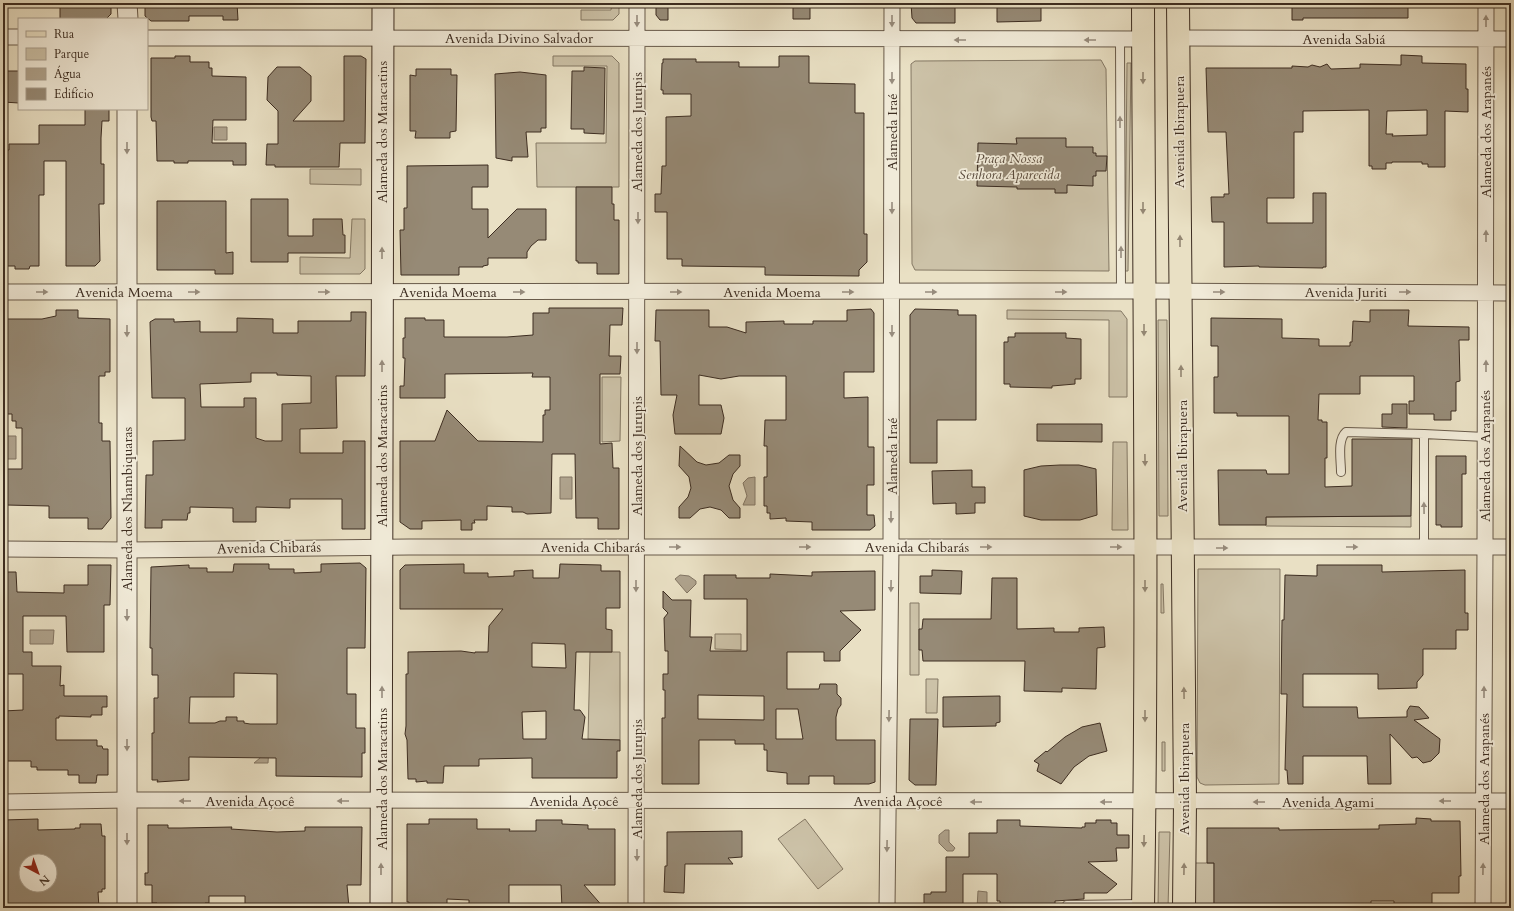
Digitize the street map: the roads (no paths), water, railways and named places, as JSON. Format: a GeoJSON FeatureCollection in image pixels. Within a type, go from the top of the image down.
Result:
{"type":"FeatureCollection","features":[{"type":"Feature","properties":{"kind":"main road","name":"Alameda dos Maracatins"},"geometry":{"type":"LineString","coordinates":[[381,908],[383,3]]}},
{"type":"Feature","properties":{"kind":"main road"},"geometry":{"type":"LineString","coordinates":[[1143,3],[1145,802],[1143,906]]}},
{"type":"Feature","properties":{"kind":"main road","name":"Avenida Ibirapuera"},"geometry":{"type":"LineString","coordinates":[[1178,3],[1185,802],[1184,908]]}},
{"type":"Feature","properties":{"kind":"street"},"geometry":{"type":"LineString","coordinates":[[127,3],[128,18]]}},
{"type":"Feature","properties":{"kind":"street","name":"Alameda dos Jurupis"},"geometry":{"type":"LineString","coordinates":[[636,908],[638,292],[637,3]]}},
{"type":"Feature","properties":{"kind":"street","name":"Alameda Iraé"},"geometry":{"type":"LineString","coordinates":[[887,908],[891,547],[892,3]]}},
{"type":"Feature","properties":{"kind":"street","name":"Alameda dos Arapanés"},"geometry":{"type":"LineString","coordinates":[[1483,908],[1486,437],[1486,3]]}},
{"type":"Feature","properties":{"kind":"street"},"geometry":{"type":"LineString","coordinates":[[3,37],[18,37]]}},
{"type":"Feature","properties":{"kind":"street","name":"Avenida Divino Salvador"},"geometry":{"type":"LineString","coordinates":[[148,38],[892,39]]}},
{"type":"Feature","properties":{"kind":"street","name":"Avenida Sabiá"},"geometry":{"type":"LineString","coordinates":[[1178,38],[1511,39]]}},
{"type":"Feature","properties":{"kind":"street"},"geometry":{"type":"LineString","coordinates":[[892,39],[1143,39]]}},
{"type":"Feature","properties":{"kind":"street","name":"Alameda dos Nhambiquaras"},"geometry":{"type":"LineString","coordinates":[[127,110],[127,908]]}},
{"type":"Feature","properties":{"kind":"street","name":"Avenida Moema"},"geometry":{"type":"LineString","coordinates":[[3,292],[892,292]]}},
{"type":"Feature","properties":{"kind":"street"},"geometry":{"type":"LineString","coordinates":[[892,292],[1180,292]]}},
{"type":"Feature","properties":{"kind":"street","name":"Avenida Juriti"},"geometry":{"type":"LineString","coordinates":[[1180,292],[1511,293]]}},
{"type":"Feature","properties":{"kind":"street","name":"Avenida Chibarás"},"geometry":{"type":"LineString","coordinates":[[3,549],[127,550],[382,547],[1511,547]]}},
{"type":"Feature","properties":{"kind":"street","name":"Avenida Açocê"},"geometry":{"type":"LineString","coordinates":[[3,802],[127,800],[382,802],[1145,802]]}},
{"type":"Feature","properties":{"kind":"street","name":"Avenida Agami"},"geometry":{"type":"LineString","coordinates":[[1145,802],[1511,801]]}},
{"type":"Feature","properties":{"kind":"lane"},"geometry":{"type":"LineString","coordinates":[[1120,40],[1121,292]]}},
{"type":"Feature","properties":{"kind":"lane"},"geometry":{"type":"LineString","coordinates":[[1341,472],[1341,440],[1346,432],[1486,437]]}},
{"type":"Feature","properties":{"kind":"lane"},"geometry":{"type":"LineString","coordinates":[[1424,434],[1424,547]]}},
{"type":"Feature","properties":{"kind":"lane"},"geometry":{"type":"LineString","coordinates":[[1067,905],[1143,906]]}},
{"type":"Feature","properties":{"kind":"water"},"geometry":{"type":"Polygon","coordinates":[[[214,127],[227,127],[227,140],[214,140],[214,127]]]}},
{"type":"Feature","properties":{"kind":"water"},"geometry":{"type":"Polygon","coordinates":[[[3,436],[16,436],[16,459],[3,459],[3,436]]]}},
{"type":"Feature","properties":{"kind":"water"},"geometry":{"type":"Polygon","coordinates":[[[560,477],[572,477],[572,499],[560,499],[560,477]]]}},
{"type":"Feature","properties":{"kind":"water"},"geometry":{"type":"Polygon","coordinates":[[[755,477],[755,505],[743,505],[747,496],[743,483],[748,478],[755,477]]]}},
{"type":"Feature","properties":{"kind":"water"},"geometry":{"type":"Polygon","coordinates":[[[680,575],[689,576],[696,581],[696,584],[687,593],[675,579],[680,575]]]}},
{"type":"Feature","properties":{"kind":"water"},"geometry":{"type":"Polygon","coordinates":[[[30,630],[54,630],[53,644],[30,644],[30,630]]]}},
{"type":"Feature","properties":{"kind":"water"},"geometry":{"type":"Polygon","coordinates":[[[263,745],[269,746],[268,763],[254,763],[260,758],[263,745]]]}},
{"type":"Feature","properties":{"kind":"water"},"geometry":{"type":"Polygon","coordinates":[[[945,830],[949,830],[949,842],[955,848],[953,851],[947,851],[939,843],[939,835],[945,830]]]}},
{"type":"Feature","properties":{"kind":"water"},"geometry":{"type":"Polygon","coordinates":[[[978,891],[987,892],[987,908],[977,908],[978,891]]]}},
{"type":"Feature","properties":{"kind":"park label","name":"Praça Nossa Senhora Aparecida"},"geometry":{"type":"Point","coordinates":[1009,166]}}]}
